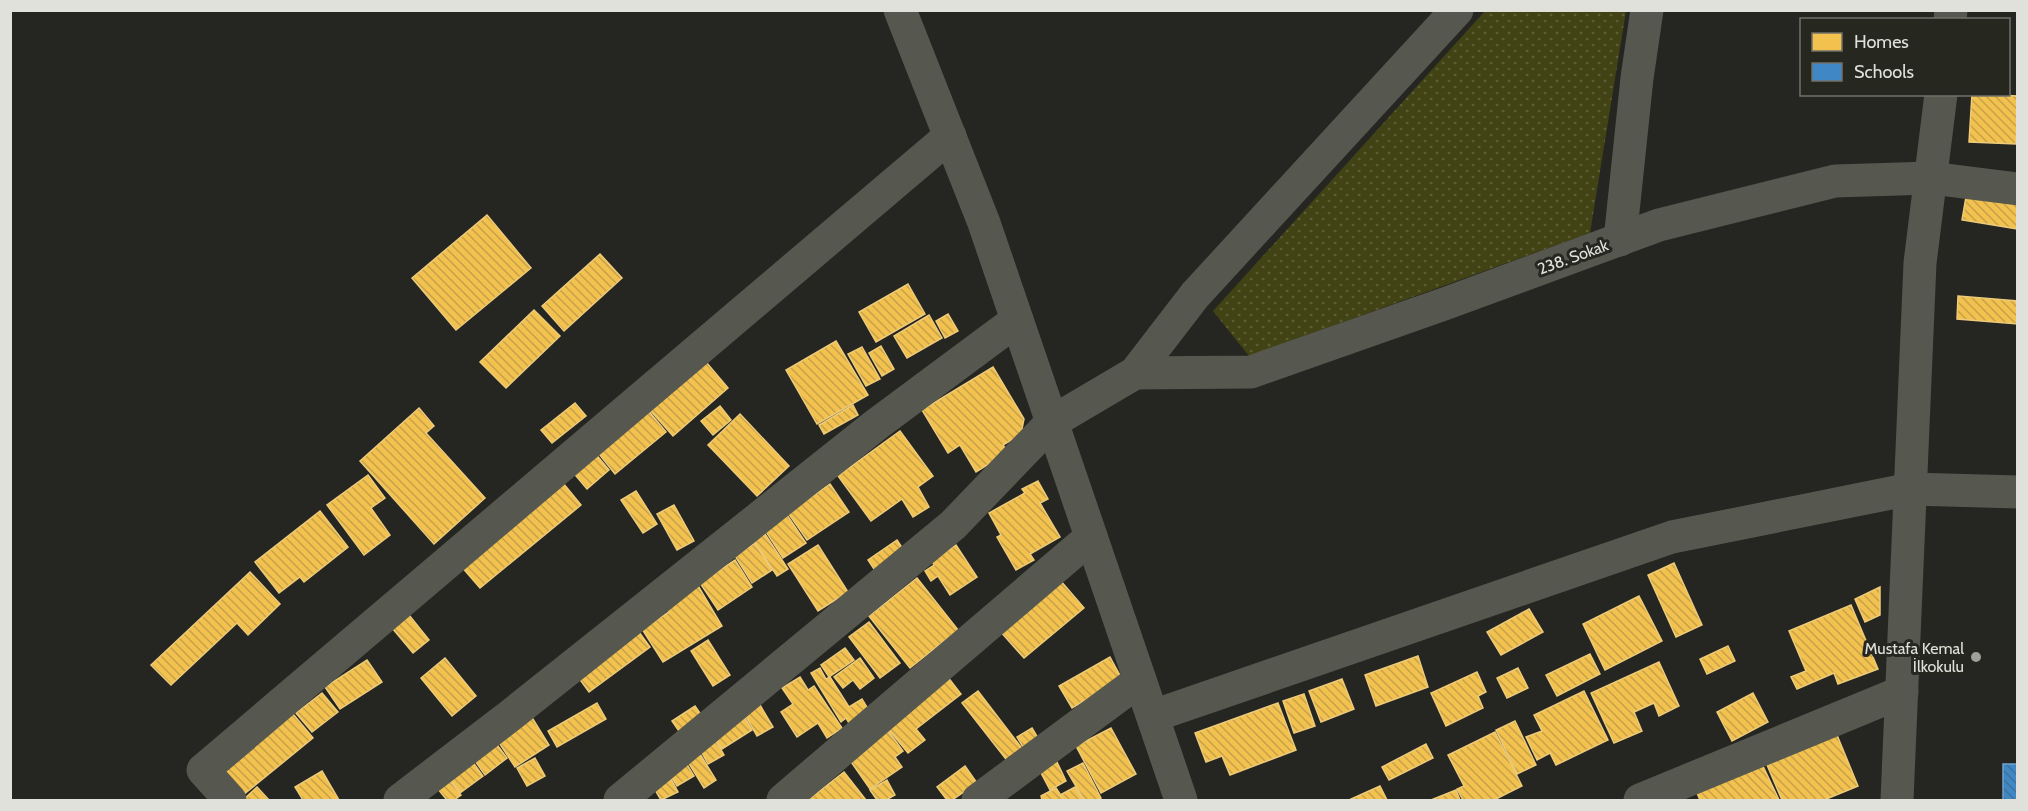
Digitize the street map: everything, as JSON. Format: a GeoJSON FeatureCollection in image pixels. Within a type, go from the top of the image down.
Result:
{"type":"FeatureCollection","features":[{"type":"Feature","properties":{"kind":"street"},"geometry":{"type":"LineString","coordinates":[[900,10],[984,223],[1181,801]]}},
{"type":"Feature","properties":{"kind":"street"},"geometry":{"type":"LineString","coordinates":[[620,801],[953,525],[1052,422],[1135,373],[1195,295],[1457,10]]}},
{"type":"Feature","properties":{"kind":"street"},"geometry":{"type":"LineString","coordinates":[[1620,240],[1637,78],[1647,10]]}},
{"type":"Feature","properties":{"kind":"street"},"geometry":{"type":"LineString","coordinates":[[1897,801],[1920,263],[1941,96]]}},
{"type":"Feature","properties":{"kind":"street"},"geometry":{"type":"LineString","coordinates":[[230,801],[203,770],[950,136]]}},
{"type":"Feature","properties":{"kind":"street","name":"238. Sokak"},"geometry":{"type":"LineString","coordinates":[[1135,373],[1251,372],[1659,225],[1834,181],[1931,178],[2018,189]]}},
{"type":"Feature","properties":{"kind":"street"},"geometry":{"type":"LineString","coordinates":[[400,801],[877,424],[1017,320]]}},
{"type":"Feature","properties":{"kind":"street"},"geometry":{"type":"LineString","coordinates":[[1153,716],[1672,537],[1911,489],[2018,492]]}},
{"type":"Feature","properties":{"kind":"street"},"geometry":{"type":"LineString","coordinates":[[783,801],[1091,537]]}},
{"type":"Feature","properties":{"kind":"street"},"geometry":{"type":"LineString","coordinates":[[978,801],[1140,680]]}},
{"type":"Feature","properties":{"kind":"street"},"geometry":{"type":"LineString","coordinates":[[1640,801],[1902,692]]}},
{"type":"Feature","properties":{"kind":"shaded area"},"geometry":{"type":"Polygon","coordinates":[[[1485,11],[1626,11],[1590,233],[1249,356],[1213,311],[1485,11]]]}},
{"type":"Feature","properties":{"kind":"building: Homes"},"geometry":{"type":"Polygon","coordinates":[[[1972,96],[2018,96],[2016,144],[1969,142],[1972,96]]]}},
{"type":"Feature","properties":{"kind":"building: Homes"},"geometry":{"type":"Polygon","coordinates":[[[1967,191],[2018,199],[2018,229],[1962,220],[1967,191]]]}},
{"type":"Feature","properties":{"kind":"building: Homes"},"geometry":{"type":"Polygon","coordinates":[[[487,215],[531,268],[456,330],[412,278],[487,215]]]}},
{"type":"Feature","properties":{"kind":"building: Homes"},"geometry":{"type":"Polygon","coordinates":[[[600,254],[622,278],[564,331],[542,306],[600,254]]]}},
{"type":"Feature","properties":{"kind":"building: Homes"},"geometry":{"type":"Polygon","coordinates":[[[908,284],[925,314],[876,342],[859,312],[908,284]]]}},
{"type":"Feature","properties":{"kind":"building: Homes"},"geometry":{"type":"Polygon","coordinates":[[[1958,296],[2018,301],[2018,324],[1957,319],[1958,296]]]}},
{"type":"Feature","properties":{"kind":"building: Homes"},"geometry":{"type":"Polygon","coordinates":[[[534,310],[560,336],[506,388],[480,362],[534,310]]]}},
{"type":"Feature","properties":{"kind":"building: Homes"},"geometry":{"type":"Polygon","coordinates":[[[948,314],[958,331],[945,338],[936,321],[948,314]]]}},
{"type":"Feature","properties":{"kind":"building: Homes"},"geometry":{"type":"Polygon","coordinates":[[[929,315],[942,338],[907,358],[894,336],[929,315]]]}},
{"type":"Feature","properties":{"kind":"building: Homes"},"geometry":{"type":"Polygon","coordinates":[[[836,341],[868,395],[817,424],[786,370],[836,341]]]}},
{"type":"Feature","properties":{"kind":"building: Homes"},"geometry":{"type":"Polygon","coordinates":[[[881,346],[894,369],[882,376],[869,353],[881,346]]]}},
{"type":"Feature","properties":{"kind":"building: Homes"},"geometry":{"type":"Polygon","coordinates":[[[862,347],[880,379],[866,386],[848,354],[862,347]]]}},
{"type":"Feature","properties":{"kind":"building: Homes"},"geometry":{"type":"Polygon","coordinates":[[[706,362],[728,388],[673,436],[650,410],[706,362]]]}},
{"type":"Feature","properties":{"kind":"building: Homes"},"geometry":{"type":"Polygon","coordinates":[[[993,367],[1024,419],[1021,434],[1003,445],[1008,452],[976,472],[960,445],[948,453],[922,410],[993,367]]]}},
{"type":"Feature","properties":{"kind":"building: Homes"},"geometry":{"type":"Polygon","coordinates":[[[575,403],[586,416],[552,443],[541,430],[575,403]]]}},
{"type":"Feature","properties":{"kind":"building: Homes"},"geometry":{"type":"Polygon","coordinates":[[[853,405],[858,415],[824,434],[819,425],[853,405]]]}},
{"type":"Feature","properties":{"kind":"building: Homes"},"geometry":{"type":"Polygon","coordinates":[[[720,406],[731,420],[713,435],[701,421],[720,406]]]}},
{"type":"Feature","properties":{"kind":"building: Homes"},"geometry":{"type":"Polygon","coordinates":[[[419,408],[434,426],[426,433],[485,498],[434,544],[360,461],[419,408]]]}},
{"type":"Feature","properties":{"kind":"building: Homes"},"geometry":{"type":"Polygon","coordinates":[[[647,409],[666,432],[615,474],[596,450],[647,409]]]}},
{"type":"Feature","properties":{"kind":"building: Homes"},"geometry":{"type":"Polygon","coordinates":[[[740,414],[789,466],[757,496],[708,445],[740,414]]]}},
{"type":"Feature","properties":{"kind":"building: Homes"},"geometry":{"type":"Polygon","coordinates":[[[900,431],[933,476],[918,487],[929,507],[913,517],[902,499],[871,521],[838,476],[900,431]]]}},
{"type":"Feature","properties":{"kind":"building: Homes"},"geometry":{"type":"Polygon","coordinates":[[[594,452],[609,470],[587,489],[572,471],[594,452]]]}},
{"type":"Feature","properties":{"kind":"building: Homes"},"geometry":{"type":"Polygon","coordinates":[[[368,475],[385,498],[371,508],[390,535],[364,555],[327,505],[368,475]]]}},
{"type":"Feature","properties":{"kind":"building: Homes"},"geometry":{"type":"Polygon","coordinates":[[[1038,481],[1048,499],[1040,503],[1060,537],[1030,554],[1034,560],[1016,570],[997,537],[1001,535],[989,513],[1025,493],[1022,489],[1038,481]]]}},
{"type":"Feature","properties":{"kind":"building: Homes"},"geometry":{"type":"Polygon","coordinates":[[[563,483],[581,505],[480,588],[461,566],[563,483]]]}},
{"type":"Feature","properties":{"kind":"building: Homes"},"geometry":{"type":"Polygon","coordinates":[[[830,484],[849,512],[807,540],[788,513],[830,484]]]}},
{"type":"Feature","properties":{"kind":"building: Homes"},"geometry":{"type":"Polygon","coordinates":[[[636,491],[657,524],[643,533],[621,500],[636,491]]]}},
{"type":"Feature","properties":{"kind":"building: Homes"},"geometry":{"type":"Polygon","coordinates":[[[674,505],[694,541],[677,550],[657,514],[674,505]]]}},
{"type":"Feature","properties":{"kind":"building: Homes"},"geometry":{"type":"Polygon","coordinates":[[[320,511],[348,547],[304,582],[300,577],[279,593],[255,562],[320,511]]]}},
{"type":"Feature","properties":{"kind":"building: Homes"},"geometry":{"type":"Polygon","coordinates":[[[787,515],[806,543],[783,558],[765,530],[787,515]]]}},
{"type":"Feature","properties":{"kind":"building: Homes"},"geometry":{"type":"Polygon","coordinates":[[[765,534],[788,569],[777,576],[754,541],[765,534]]]}},
{"type":"Feature","properties":{"kind":"building: Homes"},"geometry":{"type":"Polygon","coordinates":[[[897,540],[907,555],[878,575],[868,560],[897,540]]]}},
{"type":"Feature","properties":{"kind":"building: Homes"},"geometry":{"type":"Polygon","coordinates":[[[755,543],[772,570],[752,583],[735,556],[755,543]]]}},
{"type":"Feature","properties":{"kind":"building: Homes"},"geometry":{"type":"Polygon","coordinates":[[[818,545],[848,592],[818,611],[788,564],[818,545]]]}},
{"type":"Feature","properties":{"kind":"building: Homes"},"geometry":{"type":"Polygon","coordinates":[[[956,545],[977,577],[950,595],[938,576],[931,581],[925,571],[934,565],[932,561],[956,545]]]}},
{"type":"Feature","properties":{"kind":"building: Homes"},"geometry":{"type":"Polygon","coordinates":[[[735,560],[752,587],[718,610],[700,583],[735,560]]]}},
{"type":"Feature","properties":{"kind":"building: Homes"},"geometry":{"type":"Polygon","coordinates":[[[1674,563],[1702,625],[1676,637],[1648,575],[1674,563]]]}},
{"type":"Feature","properties":{"kind":"building: Homes"},"geometry":{"type":"Polygon","coordinates":[[[250,572],[280,604],[248,635],[237,623],[171,685],[151,665],[250,572]]]}},
{"type":"Feature","properties":{"kind":"building: Homes"},"geometry":{"type":"Polygon","coordinates":[[[917,578],[958,630],[910,668],[869,616],[917,578]]]}},
{"type":"Feature","properties":{"kind":"building: Homes"},"geometry":{"type":"Polygon","coordinates":[[[1060,580],[1084,608],[1024,658],[1000,631],[1060,580]]]}},
{"type":"Feature","properties":{"kind":"building: Homes"},"geometry":{"type":"Polygon","coordinates":[[[697,584],[722,626],[663,662],[642,629],[669,612],[664,604],[697,584]]]}},
{"type":"Feature","properties":{"kind":"building: Homes"},"geometry":{"type":"Polygon","coordinates":[[[1880,587],[1880,615],[1865,622],[1855,599],[1880,587]]]}},
{"type":"Feature","properties":{"kind":"building: Homes"},"geometry":{"type":"Polygon","coordinates":[[[1639,596],[1662,641],[1605,670],[1583,624],[1639,596]]]}},
{"type":"Feature","properties":{"kind":"building: Homes"},"geometry":{"type":"Polygon","coordinates":[[[1851,605],[1878,669],[1838,684],[1834,673],[1797,689],[1791,677],[1806,671],[1789,631],[1851,605]]]}},
{"type":"Feature","properties":{"kind":"building: Homes"},"geometry":{"type":"Polygon","coordinates":[[[1529,609],[1543,632],[1501,655],[1487,632],[1529,609]]]}},
{"type":"Feature","properties":{"kind":"building: Homes"},"geometry":{"type":"Polygon","coordinates":[[[409,615],[429,640],[413,653],[393,629],[409,615]]]}},
{"type":"Feature","properties":{"kind":"building: Homes"},"geometry":{"type":"Polygon","coordinates":[[[869,622],[900,663],[880,678],[849,637],[869,622]]]}},
{"type":"Feature","properties":{"kind":"building: Homes"},"geometry":{"type":"Polygon","coordinates":[[[639,632],[650,647],[589,692],[578,677],[639,632]]]}},
{"type":"Feature","properties":{"kind":"building: Homes"},"geometry":{"type":"Polygon","coordinates":[[[708,640],[730,675],[713,686],[691,651],[708,640]]]}},
{"type":"Feature","properties":{"kind":"building: Homes"},"geometry":{"type":"Polygon","coordinates":[[[1728,646],[1735,661],[1707,674],[1700,659],[1728,646]]]}},
{"type":"Feature","properties":{"kind":"building: Homes"},"geometry":{"type":"Polygon","coordinates":[[[845,648],[854,660],[829,677],[821,665],[845,648]]]}},
{"type":"Feature","properties":{"kind":"building: Homes"},"geometry":{"type":"Polygon","coordinates":[[[1590,654],[1600,674],[1557,696],[1546,675],[1590,654]]]}},
{"type":"Feature","properties":{"kind":"building: Homes"},"geometry":{"type":"Polygon","coordinates":[[[1418,656],[1428,687],[1376,706],[1365,675],[1418,656]]]}},
{"type":"Feature","properties":{"kind":"building: Homes"},"geometry":{"type":"Polygon","coordinates":[[[1110,657],[1122,679],[1072,708],[1059,686],[1110,657]]]}},
{"type":"Feature","properties":{"kind":"building: Homes"},"geometry":{"type":"Polygon","coordinates":[[[445,658],[476,696],[452,716],[421,678],[445,658]]]}},
{"type":"Feature","properties":{"kind":"building: Homes"},"geometry":{"type":"Polygon","coordinates":[[[860,658],[874,678],[860,689],[853,680],[843,688],[834,677],[860,658]]]}},
{"type":"Feature","properties":{"kind":"building: Homes"},"geometry":{"type":"Polygon","coordinates":[[[367,660],[382,682],[340,709],[325,687],[367,660]]]}},
{"type":"Feature","properties":{"kind":"building: Homes"},"geometry":{"type":"Polygon","coordinates":[[[1659,662],[1679,706],[1659,716],[1654,703],[1634,712],[1642,731],[1614,743],[1591,693],[1659,662]]]}},
{"type":"Feature","properties":{"kind":"building: Homes"},"geometry":{"type":"Polygon","coordinates":[[[820,668],[826,679],[830,677],[849,707],[862,699],[870,712],[850,725],[846,718],[841,722],[811,673],[820,668]]]}},
{"type":"Feature","properties":{"kind":"building: Homes"},"geometry":{"type":"Polygon","coordinates":[[[1518,668],[1528,688],[1507,698],[1497,678],[1518,668]]]}},
{"type":"Feature","properties":{"kind":"building: Homes"},"geometry":{"type":"Polygon","coordinates":[[[1477,672],[1486,692],[1478,696],[1483,708],[1446,726],[1431,693],[1477,672]]]}},
{"type":"Feature","properties":{"kind":"building: Homes"},"geometry":{"type":"Polygon","coordinates":[[[947,676],[961,694],[916,729],[925,740],[908,753],[885,725],[947,676]]]}},
{"type":"Feature","properties":{"kind":"building: Homes"},"geometry":{"type":"Polygon","coordinates":[[[800,677],[808,690],[814,686],[842,728],[827,738],[818,723],[797,737],[781,712],[793,704],[782,688],[800,677]]]}},
{"type":"Feature","properties":{"kind":"building: Homes"},"geometry":{"type":"Polygon","coordinates":[[[1342,679],[1354,709],[1321,722],[1309,691],[1342,679]]]}},
{"type":"Feature","properties":{"kind":"building: Homes"},"geometry":{"type":"Polygon","coordinates":[[[978,691],[1024,751],[1009,763],[962,703],[978,691]]]}},
{"type":"Feature","properties":{"kind":"building: Homes"},"geometry":{"type":"Polygon","coordinates":[[[1584,691],[1608,740],[1556,765],[1550,753],[1537,760],[1526,737],[1542,731],[1534,715],[1584,691]]]}},
{"type":"Feature","properties":{"kind":"building: Homes"},"geometry":{"type":"Polygon","coordinates":[[[322,693],[338,712],[312,732],[296,713],[322,693]]]}},
{"type":"Feature","properties":{"kind":"building: Homes"},"geometry":{"type":"Polygon","coordinates":[[[1753,693],[1768,722],[1732,741],[1717,712],[1753,693]]]}},
{"type":"Feature","properties":{"kind":"building: Homes"},"geometry":{"type":"Polygon","coordinates":[[[1304,694],[1315,726],[1294,733],[1283,701],[1304,694]]]}},
{"type":"Feature","properties":{"kind":"building: Homes"},"geometry":{"type":"Polygon","coordinates":[[[597,703],[606,719],[557,747],[548,731],[597,703]]]}},
{"type":"Feature","properties":{"kind":"building: Homes"},"geometry":{"type":"Polygon","coordinates":[[[1278,703],[1296,750],[1230,775],[1222,756],[1206,762],[1195,733],[1278,703]]]}},
{"type":"Feature","properties":{"kind":"building: Homes"},"geometry":{"type":"Polygon","coordinates":[[[760,705],[773,727],[757,736],[744,713],[760,705]]]}},
{"type":"Feature","properties":{"kind":"building: Homes"},"geometry":{"type":"Polygon","coordinates":[[[695,706],[704,719],[681,734],[672,721],[695,706]]]}},
{"type":"Feature","properties":{"kind":"building: Homes"},"geometry":{"type":"Polygon","coordinates":[[[293,714],[313,738],[243,795],[223,771],[293,714]]]}},
{"type":"Feature","properties":{"kind":"building: Homes"},"geometry":{"type":"Polygon","coordinates":[[[531,716],[549,745],[515,767],[496,738],[531,716]]]}},
{"type":"Feature","properties":{"kind":"building: Homes"},"geometry":{"type":"Polygon","coordinates":[[[745,718],[752,730],[722,749],[714,737],[745,718]]]}},
{"type":"Feature","properties":{"kind":"building: Homes"},"geometry":{"type":"Polygon","coordinates":[[[1515,721],[1536,765],[1517,774],[1496,730],[1515,721]]]}},
{"type":"Feature","properties":{"kind":"building: Homes"},"geometry":{"type":"Polygon","coordinates":[[[1032,728],[1038,738],[1023,747],[1017,737],[1032,728]]]}},
{"type":"Feature","properties":{"kind":"building: Homes"},"geometry":{"type":"Polygon","coordinates":[[[1111,728],[1136,774],[1101,793],[1076,746],[1111,728]]]}},
{"type":"Feature","properties":{"kind":"building: Homes"},"geometry":{"type":"Polygon","coordinates":[[[887,729],[903,751],[895,757],[902,767],[870,789],[847,756],[887,729]]]}},
{"type":"Feature","properties":{"kind":"building: Homes"},"geometry":{"type":"Polygon","coordinates":[[[1495,732],[1522,786],[1494,800],[1463,800],[1457,789],[1464,786],[1448,755],[1495,732]]]}},
{"type":"Feature","properties":{"kind":"building: Homes"},"geometry":{"type":"Polygon","coordinates":[[[1837,735],[1858,786],[1824,800],[1782,800],[1767,765],[1837,735]]]}},
{"type":"Feature","properties":{"kind":"building: Homes"},"geometry":{"type":"Polygon","coordinates":[[[715,739],[724,755],[708,764],[701,751],[715,739]]]}},
{"type":"Feature","properties":{"kind":"building: Homes"},"geometry":{"type":"Polygon","coordinates":[[[495,742],[507,758],[485,775],[473,758],[495,742]]]}},
{"type":"Feature","properties":{"kind":"building: Homes"},"geometry":{"type":"Polygon","coordinates":[[[1426,744],[1433,758],[1389,780],[1382,767],[1426,744]]]}},
{"type":"Feature","properties":{"kind":"building: Homes"},"geometry":{"type":"Polygon","coordinates":[[[700,754],[716,780],[704,788],[688,762],[700,754]]]}},
{"type":"Feature","properties":{"kind":"building: Homes"},"geometry":{"type":"Polygon","coordinates":[[[535,758],[545,776],[527,786],[517,768],[535,758]]]}},
{"type":"Feature","properties":{"kind":"building: Homes"},"geometry":{"type":"Polygon","coordinates":[[[1056,760],[1066,781],[1050,790],[1039,769],[1056,760]]]}},
{"type":"Feature","properties":{"kind":"building: Homes"},"geometry":{"type":"Polygon","coordinates":[[[472,761],[483,776],[460,793],[449,777],[472,761]]]}},
{"type":"Feature","properties":{"kind":"building: Homes"},"geometry":{"type":"Polygon","coordinates":[[[1761,762],[1779,800],[1700,800],[1697,793],[1761,762]]]}},
{"type":"Feature","properties":{"kind":"building: Homes"},"geometry":{"type":"Polygon","coordinates":[[[686,763],[694,776],[677,786],[669,773],[686,763]]]}},
{"type":"Feature","properties":{"kind":"building: Homes"},"geometry":{"type":"Polygon","coordinates":[[[1083,763],[1101,798],[1084,800],[1067,771],[1083,763]]]}},
{"type":"Feature","properties":{"kind":"building: Homes"},"geometry":{"type":"Polygon","coordinates":[[[965,766],[977,783],[952,800],[947,800],[937,787],[965,766]]]}},
{"type":"Feature","properties":{"kind":"building: Homes"},"geometry":{"type":"Polygon","coordinates":[[[322,771],[339,800],[303,800],[295,787],[322,771]]]}},
{"type":"Feature","properties":{"kind":"building: Homes"},"geometry":{"type":"Polygon","coordinates":[[[844,772],[866,800],[808,800],[844,772]]]}},
{"type":"Feature","properties":{"kind":"building: Homes"},"geometry":{"type":"Polygon","coordinates":[[[670,777],[678,792],[661,800],[655,790],[670,777]]]}},
{"type":"Feature","properties":{"kind":"building: Homes"},"geometry":{"type":"Polygon","coordinates":[[[449,779],[461,795],[454,800],[447,800],[437,788],[449,779]]]}},
{"type":"Feature","properties":{"kind":"building: Homes"},"geometry":{"type":"Polygon","coordinates":[[[887,780],[895,795],[886,800],[877,800],[870,790],[887,780]]]}},
{"type":"Feature","properties":{"kind":"building: Homes"},"geometry":{"type":"Polygon","coordinates":[[[1380,786],[1387,800],[1349,800],[1380,786]]]}},
{"type":"Feature","properties":{"kind":"building: Homes"},"geometry":{"type":"Polygon","coordinates":[[[257,787],[269,800],[243,800],[257,787]]]}},
{"type":"Feature","properties":{"kind":"building: Homes"},"geometry":{"type":"Polygon","coordinates":[[[1075,787],[1083,800],[1064,800],[1060,795],[1075,787]]]}},
{"type":"Feature","properties":{"kind":"building: Homes"},"geometry":{"type":"Polygon","coordinates":[[[1056,788],[1064,800],[1042,800],[1041,796],[1056,788]]]}},
{"type":"Feature","properties":{"kind":"building: Homes"},"geometry":{"type":"Polygon","coordinates":[[[1456,790],[1460,800],[1431,800],[1456,790]]]}},
{"type":"Feature","properties":{"kind":"building: Schools"},"geometry":{"type":"Polygon","coordinates":[[[2003,764],[2018,764],[2018,800],[2003,800],[2003,764]]]}},
{"type":"Feature","properties":{"kind":"place","name":"Mustafa Kemal İlkokulu"},"geometry":{"type":"Point","coordinates":[1976,657]}}]}
